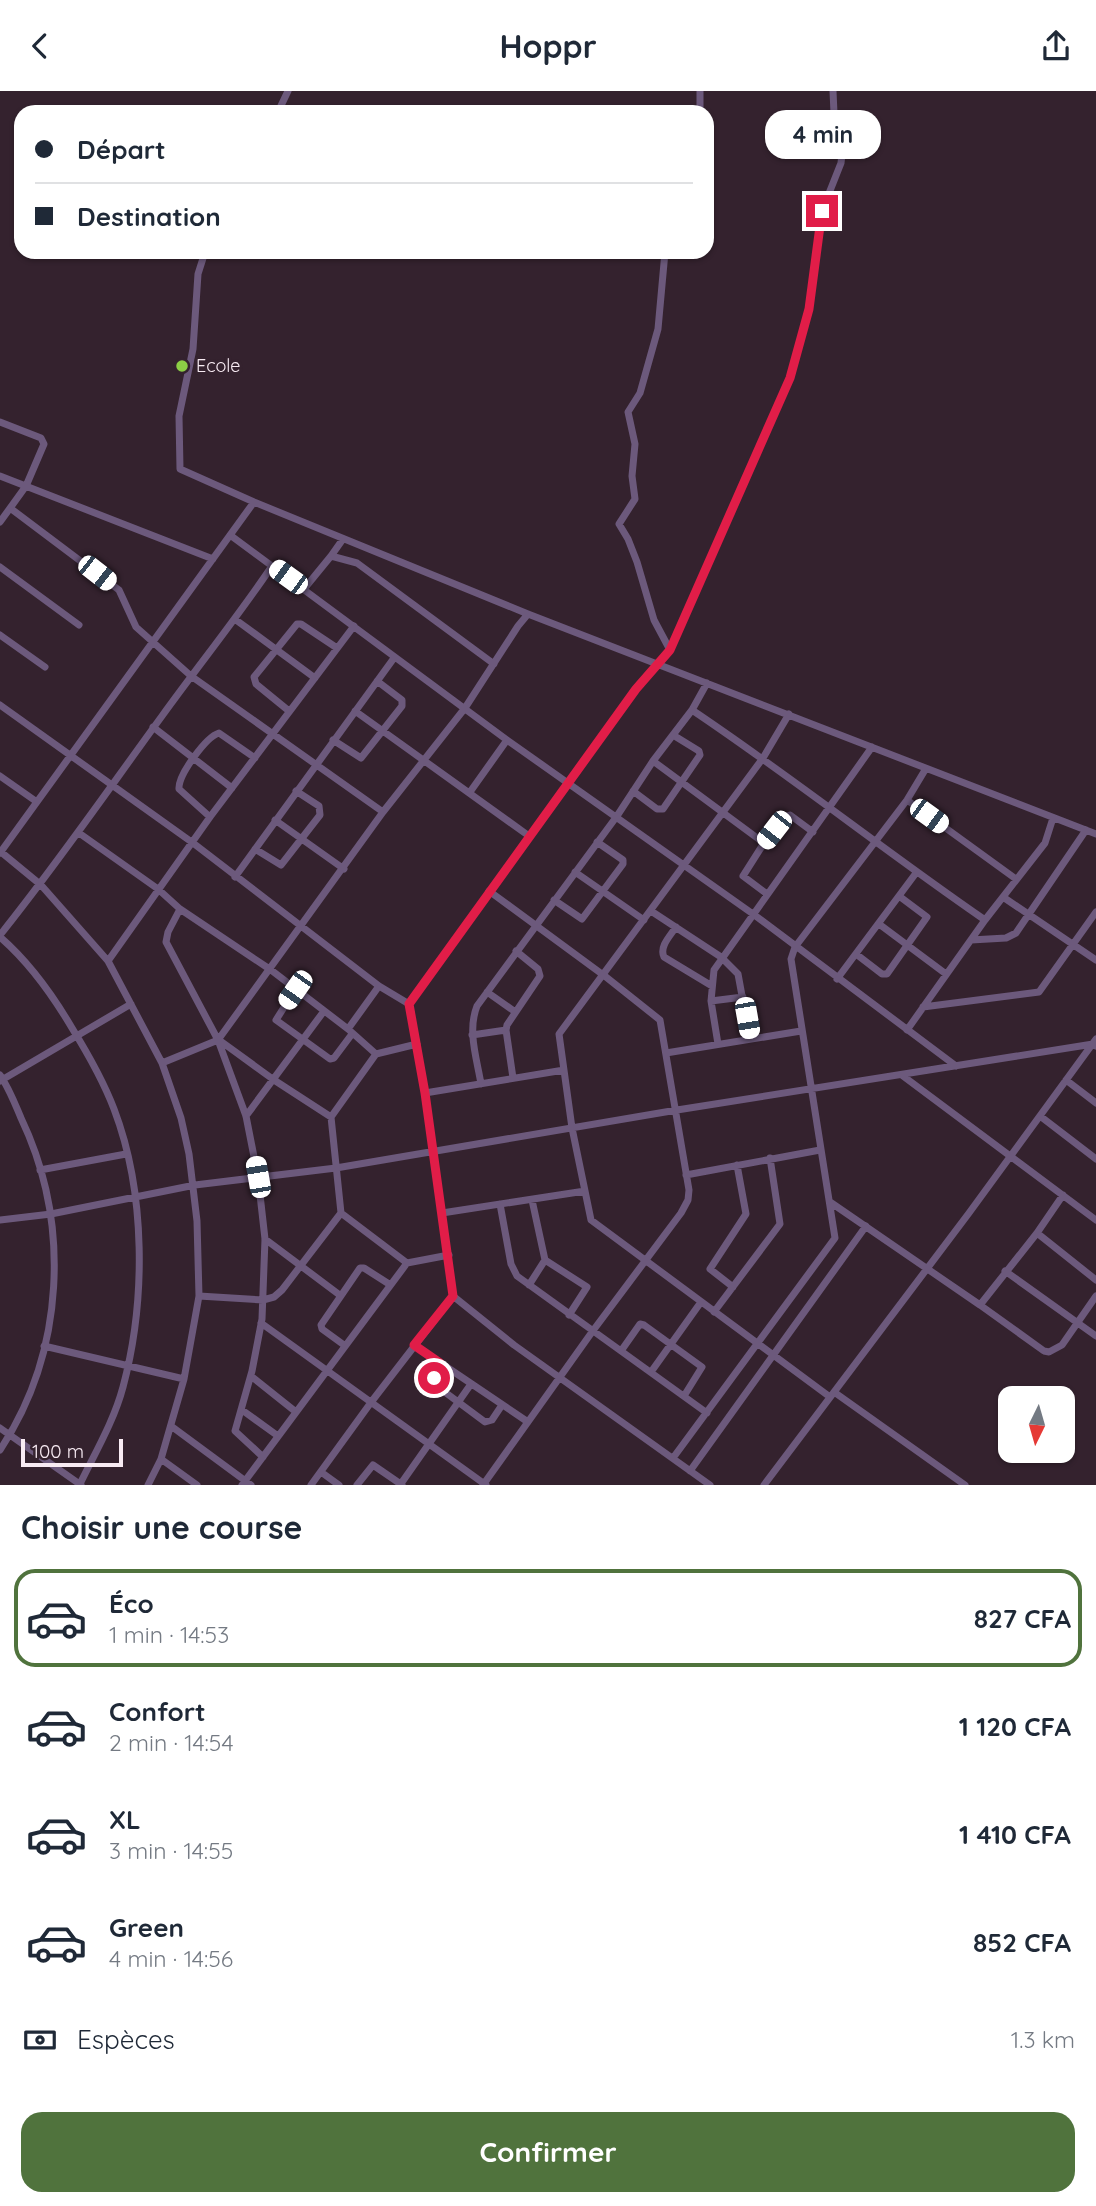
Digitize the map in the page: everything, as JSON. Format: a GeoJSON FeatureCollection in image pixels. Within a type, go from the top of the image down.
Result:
{"type":"FeatureCollection","features":[{"type":"Feature","properties":{"kind":"street"},"geometry":{"type":"LineString","coordinates":[[311,1485],[453,1296],[434,1152],[409,1004],[636,689],[670,650],[795,362],[809,309],[820,224],[841,163],[833,91]]}},
{"type":"Feature","properties":{"kind":"street"},"geometry":{"type":"LineString","coordinates":[[203,259],[198,274],[193,349],[179,416],[180,469],[528,614],[1096,834]]}},
{"type":"Feature","properties":{"kind":"street"},"geometry":{"type":"LineString","coordinates":[[664,259],[658,329],[640,393],[628,412],[635,444],[632,476],[635,499],[619,524],[637,562],[654,619],[670,650]]}},
{"type":"Feature","properties":{"kind":"street"},"geometry":{"type":"LineString","coordinates":[[0,422],[44,441],[41,455],[26,486],[0,522]]}},
{"type":"Feature","properties":{"kind":"street"},"geometry":{"type":"LineString","coordinates":[[0,476],[213,559]]}},
{"type":"Feature","properties":{"kind":"street"},"geometry":{"type":"LineString","coordinates":[[148,1485],[161,1459],[172,1426],[184,1379],[199,1296],[195,1185],[181,1118],[162,1063],[108,961],[41,885],[0,852],[254,502]]}},
{"type":"Feature","properties":{"kind":"street"},"geometry":{"type":"LineString","coordinates":[[10,507],[119,590],[136,627],[191,676],[383,812]]}},
{"type":"Feature","properties":{"kind":"street"},"geometry":{"type":"LineString","coordinates":[[230,535],[507,740],[753,914],[956,1066]]}},
{"type":"Feature","properties":{"kind":"street"},"geometry":{"type":"LineString","coordinates":[[304,589],[343,539]]}},
{"type":"Feature","properties":{"kind":"street"},"geometry":{"type":"LineString","coordinates":[[331,555],[357,563],[494,663]]}},
{"type":"Feature","properties":{"kind":"street"},"geometry":{"type":"LineString","coordinates":[[0,1428],[80,1485],[110,1423],[123,1387],[134,1339],[140,1276],[134,1198],[127,1154],[114,1110],[95,1065],[39,978],[0,936],[41,885],[191,676],[236,620],[272,566]]}},
{"type":"Feature","properties":{"kind":"street"},"geometry":{"type":"LineString","coordinates":[[0,567],[79,625]]}},
{"type":"Feature","properties":{"kind":"street"},"geometry":{"type":"LineString","coordinates":[[162,1063],[218,1040],[383,812],[465,708],[528,614]]}},
{"type":"Feature","properties":{"kind":"street"},"geometry":{"type":"LineString","coordinates":[[236,620],[315,678]]}},
{"type":"Feature","properties":{"kind":"street"},"geometry":{"type":"LineString","coordinates":[[289,711],[255,681],[254,677],[294,626],[301,624],[337,647]]}},
{"type":"Feature","properties":{"kind":"street"},"geometry":{"type":"LineString","coordinates":[[108,961],[210,817],[354,626]]}},
{"type":"Feature","properties":{"kind":"street"},"geometry":{"type":"LineString","coordinates":[[0,635],[45,667]]}},
{"type":"Feature","properties":{"kind":"street"},"geometry":{"type":"LineString","coordinates":[[235,877],[394,658]]}},
{"type":"Feature","properties":{"kind":"street"},"geometry":{"type":"LineString","coordinates":[[333,740],[361,758],[403,702],[377,681]]}},
{"type":"Feature","properties":{"kind":"street"},"geometry":{"type":"LineString","coordinates":[[481,1084],[472,1035],[474,1014],[516,951],[692,710],[707,684]]}},
{"type":"Feature","properties":{"kind":"street"},"geometry":{"type":"LineString","coordinates":[[0,705],[193,843],[379,986],[409,1004]]}},
{"type":"Feature","properties":{"kind":"street"},"geometry":{"type":"LineString","coordinates":[[692,710],[763,758],[916,873],[985,920]]}},
{"type":"Feature","properties":{"kind":"street"},"geometry":{"type":"LineString","coordinates":[[355,711],[529,836]]}},
{"type":"Feature","properties":{"kind":"street"},"geometry":{"type":"LineString","coordinates":[[789,714],[763,758],[559,1034],[572,1128],[591,1220],[773,1356],[965,1485]]}},
{"type":"Feature","properties":{"kind":"street"},"geometry":{"type":"LineString","coordinates":[[153,727],[232,788]]}},
{"type":"Feature","properties":{"kind":"street"},"geometry":{"type":"LineString","coordinates":[[210,817],[179,789],[179,783],[193,759],[211,736],[219,733],[255,758]]}},
{"type":"Feature","properties":{"kind":"street"},"geometry":{"type":"LineString","coordinates":[[633,792],[660,809],[681,783],[699,757],[699,751],[673,735]]}},
{"type":"Feature","properties":{"kind":"street"},"geometry":{"type":"LineString","coordinates":[[470,792],[507,740]]}},
{"type":"Feature","properties":{"kind":"street"},"geometry":{"type":"LineString","coordinates":[[718,1044],[711,1001],[713,972],[721,957],[872,747]]}},
{"type":"Feature","properties":{"kind":"street"},"geometry":{"type":"LineString","coordinates":[[653,761],[764,843]]}},
{"type":"Feature","properties":{"kind":"street"},"geometry":{"type":"LineString","coordinates":[[673,1458],[835,1238],[790,966],[795,947],[907,800],[925,769]]}},
{"type":"Feature","properties":{"kind":"street"},"geometry":{"type":"LineString","coordinates":[[0,776],[37,802]]}},
{"type":"Feature","properties":{"kind":"street"},"geometry":{"type":"LineString","coordinates":[[255,849],[281,865],[320,815],[319,806],[296,791]]}},
{"type":"Feature","properties":{"kind":"street"},"geometry":{"type":"LineString","coordinates":[[907,800],[1016,879]]}},
{"type":"Feature","properties":{"kind":"street"},"geometry":{"type":"LineString","coordinates":[[767,894],[743,876],[764,843],[787,815],[813,832]]}},
{"type":"Feature","properties":{"kind":"street"},"geometry":{"type":"LineString","coordinates":[[907,1030],[1049,836],[1053,818]]}},
{"type":"Feature","properties":{"kind":"street"},"geometry":{"type":"LineString","coordinates":[[275,820],[344,869]]}},
{"type":"Feature","properties":{"kind":"street"},"geometry":{"type":"LineString","coordinates":[[971,940],[1011,937],[1086,830]]}},
{"type":"Feature","properties":{"kind":"street"},"geometry":{"type":"LineString","coordinates":[[79,833],[158,889],[180,909],[271,970],[376,1054]]}},
{"type":"Feature","properties":{"kind":"street"},"geometry":{"type":"LineString","coordinates":[[554,900],[581,919],[624,862],[597,842]]}},
{"type":"Feature","properties":{"kind":"street"},"geometry":{"type":"LineString","coordinates":[[575,872],[644,920]]}},
{"type":"Feature","properties":{"kind":"street"},"geometry":{"type":"LineString","coordinates":[[837,979],[916,873]]}},
{"type":"Feature","properties":{"kind":"street"},"geometry":{"type":"LineString","coordinates":[[261,1323],[485,1485],[592,1332],[685,1207],[689,1190],[660,1020],[489,891]]}},
{"type":"Feature","properties":{"kind":"street"},"geometry":{"type":"LineString","coordinates":[[856,954],[884,974],[907,945],[927,917],[899,895]]}},
{"type":"Feature","properties":{"kind":"street"},"geometry":{"type":"LineString","coordinates":[[1003,897],[1096,960]]}},
{"type":"Feature","properties":{"kind":"street"},"geometry":{"type":"LineString","coordinates":[[180,909],[166,942],[218,1040],[246,1117],[258,1177],[265,1239],[261,1323],[251,1376],[235,1432],[263,1457]]}},
{"type":"Feature","properties":{"kind":"street"},"geometry":{"type":"LineString","coordinates":[[651,911],[721,957],[738,974],[750,1039]]}},
{"type":"Feature","properties":{"kind":"street"},"geometry":{"type":"LineString","coordinates":[[923,1007],[1039,992],[1096,912]]}},
{"type":"Feature","properties":{"kind":"street"},"geometry":{"type":"LineString","coordinates":[[879,924],[947,974]]}},
{"type":"Feature","properties":{"kind":"street"},"geometry":{"type":"LineString","coordinates":[[676,927],[662,948],[664,957],[712,986]]}},
{"type":"Feature","properties":{"kind":"street"},"geometry":{"type":"LineString","coordinates":[[513,1078],[506,1030],[514,1011],[540,976],[538,969],[516,951]]}},
{"type":"Feature","properties":{"kind":"street"},"geometry":{"type":"LineString","coordinates":[[295,990],[276,1018],[332,1059],[379,986]]}},
{"type":"Feature","properties":{"kind":"street"},"geometry":{"type":"LineString","coordinates":[[487,992],[514,1011]]}},
{"type":"Feature","properties":{"kind":"street"},"geometry":{"type":"LineString","coordinates":[[711,1001],[743,997]]}},
{"type":"Feature","properties":{"kind":"street"},"geometry":{"type":"LineString","coordinates":[[0,1450],[10,1435],[38,1371],[51,1315],[55,1266],[51,1214],[32,1140],[1,1078],[131,1004]]}},
{"type":"Feature","properties":{"kind":"street"},"geometry":{"type":"LineString","coordinates":[[246,1117],[324,1011]]}},
{"type":"Feature","properties":{"kind":"street"},"geometry":{"type":"LineString","coordinates":[[472,1035],[506,1030]]}},
{"type":"Feature","properties":{"kind":"street"},"geometry":{"type":"LineString","coordinates":[[666,1053],[801,1031]]}},
{"type":"Feature","properties":{"kind":"street"},"geometry":{"type":"LineString","coordinates":[[218,1040],[331,1117]]}},
{"type":"Feature","properties":{"kind":"street"},"geometry":{"type":"LineString","coordinates":[[0,1220],[51,1214],[195,1185],[337,1168],[1095,1043]]}},
{"type":"Feature","properties":{"kind":"street"},"geometry":{"type":"LineString","coordinates":[[764,1485],[1095,1043]]}},
{"type":"Feature","properties":{"kind":"street"},"geometry":{"type":"LineString","coordinates":[[199,1296],[263,1300],[276,1296],[341,1213],[331,1117],[376,1054],[417,1044]]}},
{"type":"Feature","properties":{"kind":"street"},"geometry":{"type":"LineString","coordinates":[[425,1093],[564,1070]]}},
{"type":"Feature","properties":{"kind":"street"},"geometry":{"type":"LineString","coordinates":[[903,1076],[1096,1220]]}},
{"type":"Feature","properties":{"kind":"street"},"geometry":{"type":"LineString","coordinates":[[1066,1080],[1096,1103]]}},
{"type":"Feature","properties":{"kind":"street"},"geometry":{"type":"LineString","coordinates":[[1040,1116],[1096,1159]]}},
{"type":"Feature","properties":{"kind":"street"},"geometry":{"type":"LineString","coordinates":[[686,1175],[820,1150]]}},
{"type":"Feature","properties":{"kind":"street"},"geometry":{"type":"LineString","coordinates":[[40,1170],[127,1154]]}},
{"type":"Feature","properties":{"kind":"street"},"geometry":{"type":"LineString","coordinates":[[714,1312],[780,1224],[770,1158]]}},
{"type":"Feature","properties":{"kind":"street"},"geometry":{"type":"LineString","coordinates":[[733,1287],[710,1269],[746,1214],[737,1165]]}},
{"type":"Feature","properties":{"kind":"street"},"geometry":{"type":"LineString","coordinates":[[442,1213],[585,1191]]}},
{"type":"Feature","properties":{"kind":"street"},"geometry":{"type":"LineString","coordinates":[[980,1305],[1037,1233],[1063,1195]]}},
{"type":"Feature","properties":{"kind":"street"},"geometry":{"type":"LineString","coordinates":[[529,1285],[545,1260],[532,1200]]}},
{"type":"Feature","properties":{"kind":"street"},"geometry":{"type":"LineString","coordinates":[[830,1202],[1044,1351],[1049,1352],[1062,1345],[1096,1296]]}},
{"type":"Feature","properties":{"kind":"street"},"geometry":{"type":"LineString","coordinates":[[500,1204],[513,1271],[592,1332],[707,1413]]}},
{"type":"Feature","properties":{"kind":"street"},"geometry":{"type":"LineString","coordinates":[[341,1213],[407,1263]]}},
{"type":"Feature","properties":{"kind":"street"},"geometry":{"type":"LineString","coordinates":[[690,1471],[866,1226]]}},
{"type":"Feature","properties":{"kind":"street"},"geometry":{"type":"LineString","coordinates":[[1037,1233],[1096,1280]]}},
{"type":"Feature","properties":{"kind":"street"},"geometry":{"type":"LineString","coordinates":[[265,1239],[341,1296]]}},
{"type":"Feature","properties":{"kind":"street"},"geometry":{"type":"LineString","coordinates":[[172,1426],[247,1484],[278,1436],[407,1263],[449,1255]]}},
{"type":"Feature","properties":{"kind":"street"},"geometry":{"type":"LineString","coordinates":[[545,1260],[587,1287],[569,1315]]}},
{"type":"Feature","properties":{"kind":"street"},"geometry":{"type":"LineString","coordinates":[[344,1345],[321,1326],[362,1267],[389,1284]]}},
{"type":"Feature","properties":{"kind":"street"},"geometry":{"type":"LineString","coordinates":[[1005,1272],[1096,1336]]}},
{"type":"Feature","properties":{"kind":"street"},"geometry":{"type":"LineString","coordinates":[[453,1296],[514,1345],[710,1485]]}},
{"type":"Feature","properties":{"kind":"street"},"geometry":{"type":"LineString","coordinates":[[651,1372],[701,1302]]}},
{"type":"Feature","properties":{"kind":"street"},"geometry":{"type":"LineString","coordinates":[[621,1351],[640,1324],[671,1343],[702,1367],[684,1396]]}},
{"type":"Feature","properties":{"kind":"street"},"geometry":{"type":"LineString","coordinates":[[414,1345],[528,1422]]}},
{"type":"Feature","properties":{"kind":"street"},"geometry":{"type":"LineString","coordinates":[[44,1346],[184,1379]]}},
{"type":"Feature","properties":{"kind":"street"},"geometry":{"type":"LineString","coordinates":[[440,1363],[434,1384],[457,1403],[487,1422],[492,1420],[502,1405]]}},
{"type":"Feature","properties":{"kind":"street"},"geometry":{"type":"LineString","coordinates":[[251,1376],[296,1412]]}},
{"type":"Feature","properties":{"kind":"street"},"geometry":{"type":"LineString","coordinates":[[357,1485],[373,1465],[401,1485],[471,1384]]}},
{"type":"Feature","properties":{"kind":"street"},"geometry":{"type":"LineString","coordinates":[[242,1410],[278,1436]]}},
{"type":"Feature","properties":{"kind":"street"},"geometry":{"type":"LineString","coordinates":[[161,1459],[197,1485]]}},
{"type":"Feature","properties":{"kind":"street"},"geometry":{"type":"LineString","coordinates":[[321,1472],[339,1485]]}},
{"type":"Feature","properties":{"kind":"place","name":"Ecole"},"geometry":{"type":"Point","coordinates":[182,366]}},
{"type":"Feature","properties":{"kind":"route"},"geometry":{"type":"LineString","coordinates":[[434,1378],[440,1363],[414,1345],[453,1296],[434,1152],[409,1004],[636,689],[670,650],[790,378],[809,309],[822,211]]}}]}
